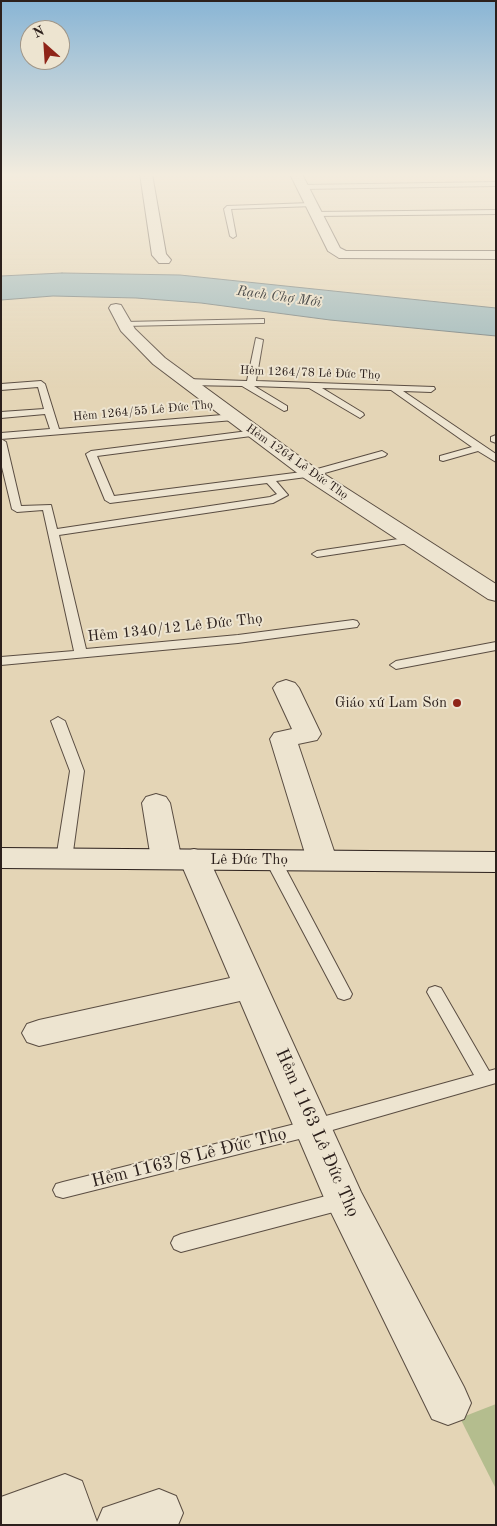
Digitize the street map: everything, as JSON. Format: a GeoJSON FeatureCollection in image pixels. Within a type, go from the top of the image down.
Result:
{"type":"FeatureCollection","features":[{"type":"Feature","properties":{"kind":"street"},"geometry":{"type":"LineString","coordinates":[[160,245],[162,258]]}},
{"type":"Feature","properties":{"kind":"street"},"geometry":{"type":"LineString","coordinates":[[332,245],[335,251],[344,255],[496,255]]}},
{"type":"Feature","properties":{"kind":"street","name":"Hẻm 1264 Lê Đức Thọ"},"geometry":{"type":"LineString","coordinates":[[121,316],[129,331],[159,361],[234,417],[311,474],[496,594]]}},
{"type":"Feature","properties":{"kind":"street"},"geometry":{"type":"LineString","coordinates":[[286,688],[308,734],[283,739],[322,860]]}},
{"type":"Feature","properties":{"kind":"street","name":"Hẻm 1163 Lê Đức Thọ"},"geometry":{"type":"LineString","coordinates":[[156,803],[180,859],[251,986],[315,1127],[345,1200],[448,1403]]}},
{"type":"Feature","properties":{"kind":"street","name":"Lê Đức Thọ"},"geometry":{"type":"LineString","coordinates":[[1,858],[496,862]]}},
{"type":"Feature","properties":{"kind":"street"},"geometry":{"type":"LineString","coordinates":[[39,1033],[251,986]]}},
{"type":"Feature","properties":{"kind":"street"},"geometry":{"type":"LineString","coordinates":[[1,1521],[65,1498],[74,1525]]}},
{"type":"Feature","properties":{"kind":"lane"},"geometry":{"type":"LineString","coordinates":[[121,316],[261,322]]}},
{"type":"Feature","properties":{"kind":"lane"},"geometry":{"type":"LineString","coordinates":[[259,340],[247,384],[284,408]]}},
{"type":"Feature","properties":{"kind":"lane","name":"Hẻm 1264/78 Lê Đức Thọ"},"geometry":{"type":"LineString","coordinates":[[187,382],[431,389]]}},
{"type":"Feature","properties":{"kind":"lane","name":"Hẻm 1264/55 Lê Đức Thọ"},"geometry":{"type":"LineString","coordinates":[[1,387],[41,384],[55,432]]}},
{"type":"Feature","properties":{"kind":"lane"},"geometry":{"type":"LineString","coordinates":[[310,386],[360,415]]}},
{"type":"Feature","properties":{"kind":"lane"},"geometry":{"type":"LineString","coordinates":[[393,388],[496,459]]}},
{"type":"Feature","properties":{"kind":"lane"},"geometry":{"type":"LineString","coordinates":[[1,415],[49,412]]}},
{"type":"Feature","properties":{"kind":"lane","name":"Hẻm 1264/55 Lê Đức Thọ"},"geometry":{"type":"LineString","coordinates":[[1,436],[234,417]]}},
{"type":"Feature","properties":{"kind":"lane"},"geometry":{"type":"LineString","coordinates":[[256,433],[91,454],[110,500],[311,474],[382,454]]}},
{"type":"Feature","properties":{"kind":"lane"},"geometry":{"type":"LineString","coordinates":[[1,442],[17,509],[47,507],[80,655]]}},
{"type":"Feature","properties":{"kind":"lane"},"geometry":{"type":"LineString","coordinates":[[443,458],[480,448]]}},
{"type":"Feature","properties":{"kind":"lane"},"geometry":{"type":"LineString","coordinates":[[53,533],[273,500],[283,495],[269,479]]}},
{"type":"Feature","properties":{"kind":"lane"},"geometry":{"type":"LineString","coordinates":[[317,554],[412,540]]}},
{"type":"Feature","properties":{"kind":"lane","name":"Hẻm 1340/12 Lê Đức Thọ"},"geometry":{"type":"LineString","coordinates":[[1,662],[238,639],[353,624]]}},
{"type":"Feature","properties":{"kind":"lane"},"geometry":{"type":"LineString","coordinates":[[396,664],[496,646]]}},
{"type":"Feature","properties":{"kind":"lane"},"geometry":{"type":"LineString","coordinates":[[58,721],[76,771],[64,859]]}},
{"type":"Feature","properties":{"kind":"lane"},"geometry":{"type":"LineString","coordinates":[[273,860],[344,994]]}},
{"type":"Feature","properties":{"kind":"lane"},"geometry":{"type":"LineString","coordinates":[[435,992],[490,1078]]}},
{"type":"Feature","properties":{"kind":"lane","name":"Hẻm 1163/8 Lê Đức Thọ"},"geometry":{"type":"LineString","coordinates":[[64,1190],[315,1127],[490,1078]]}},
{"type":"Feature","properties":{"kind":"lane"},"geometry":{"type":"LineString","coordinates":[[181,1243],[345,1200]]}},
{"type":"Feature","properties":{"kind":"green space"},"geometry":{"type":"Polygon","coordinates":[[[496,1404],[496,1489],[460,1418],[496,1404]]]}},
{"type":"Feature","properties":{"kind":"water","name":"Rạch Chợ Mới"},"geometry":{"type":"Polygon","coordinates":[[[62,273],[180,275],[496,308],[496,336],[330,320],[201,303],[136,298],[53,296],[1,300],[1,276],[62,273]]]}},
{"type":"Feature","properties":{"kind":"place","name":"Giáo xứ Lam Sơn"},"geometry":{"type":"Point","coordinates":[457,703]}}]}
